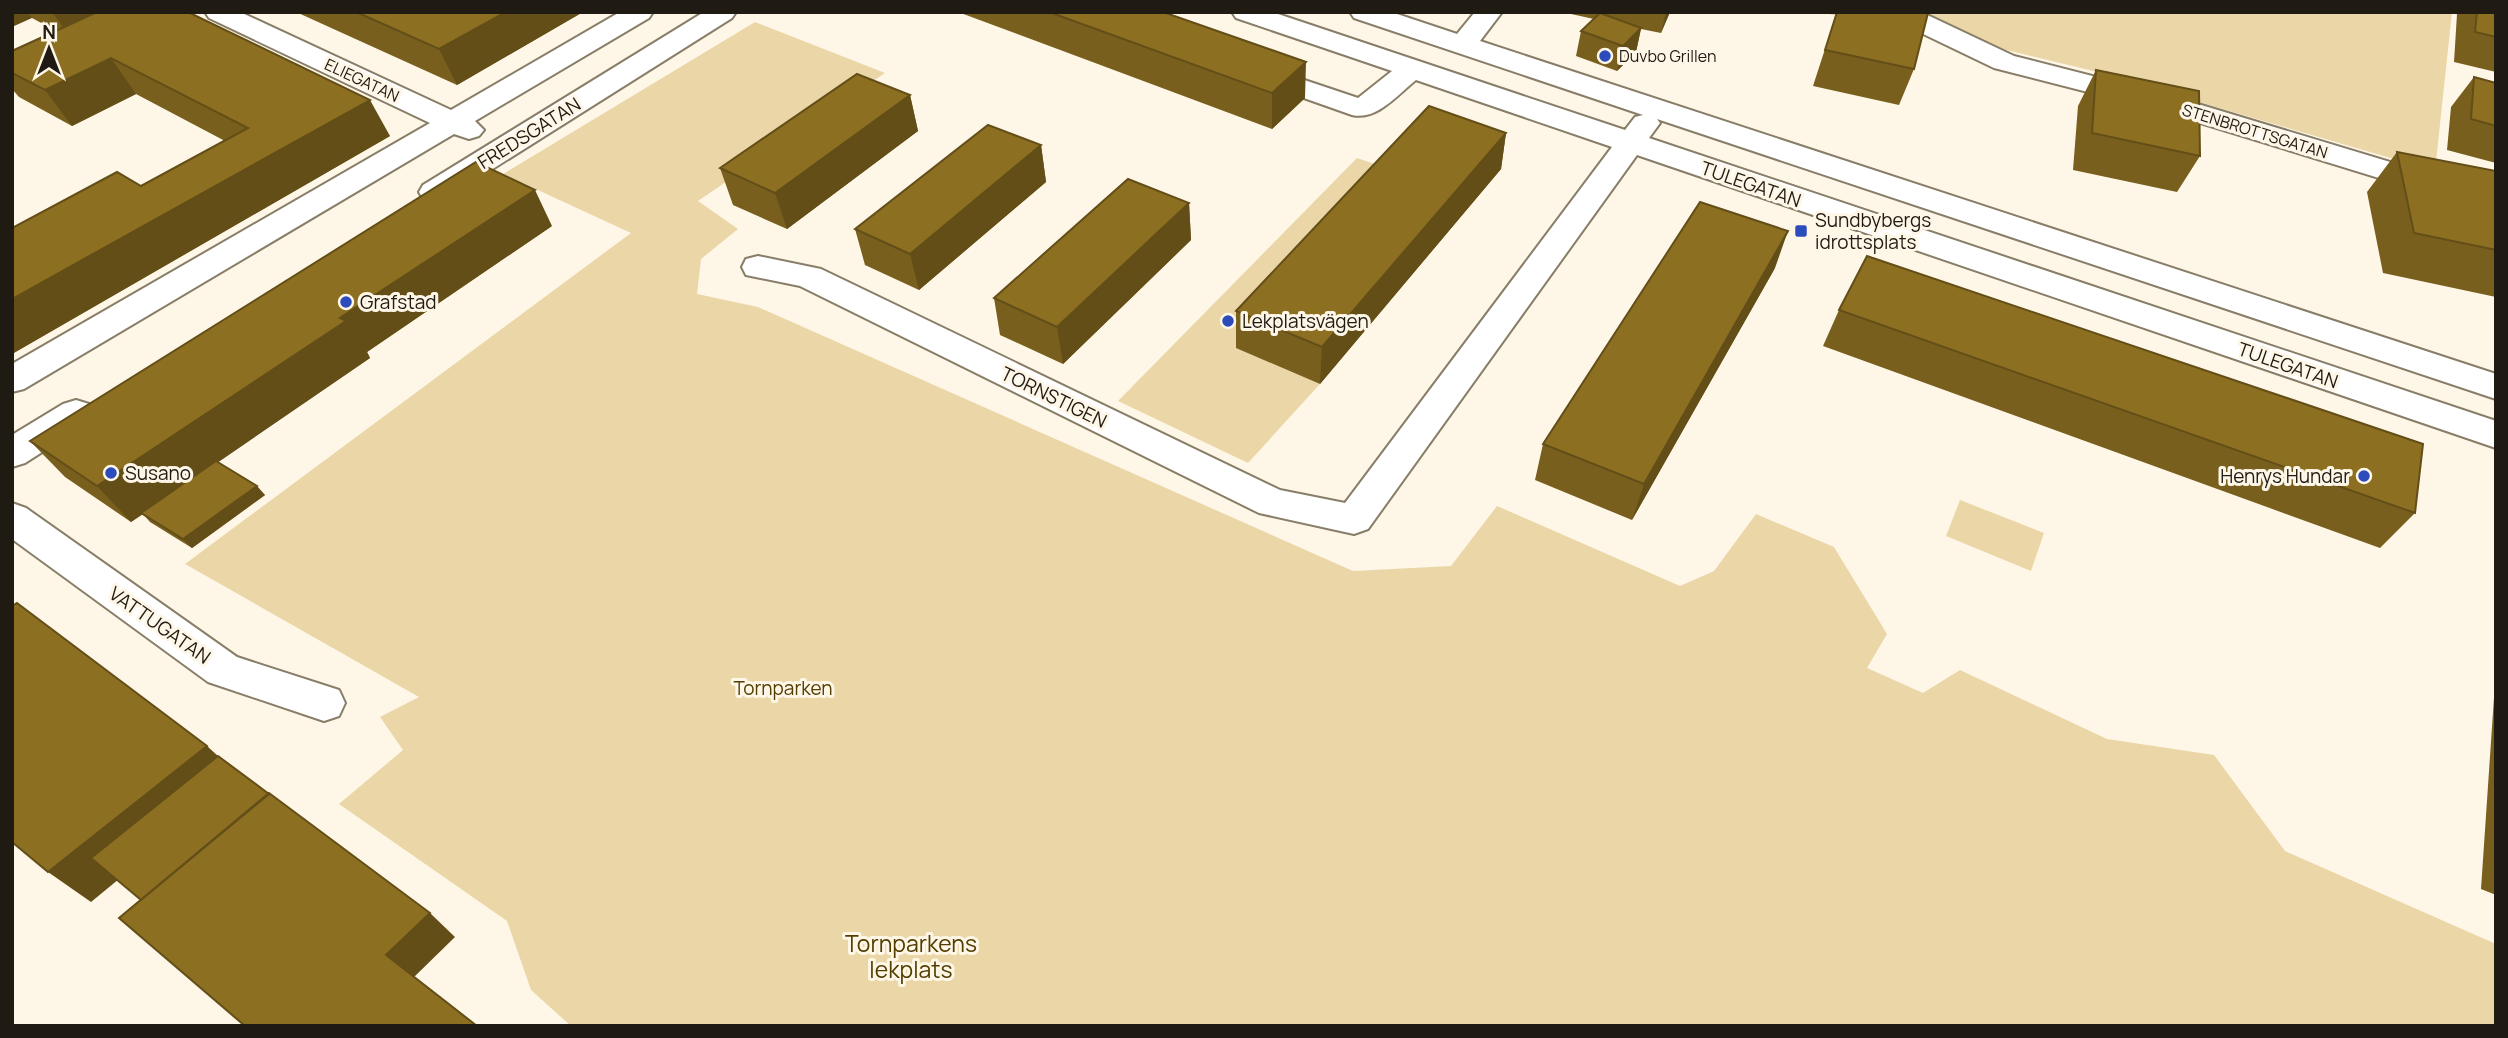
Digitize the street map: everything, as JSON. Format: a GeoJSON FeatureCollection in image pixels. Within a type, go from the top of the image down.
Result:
{"type":"FeatureCollection","features":[{"type":"Feature","properties":{"kind":"street","name":"ELIEGATAN"},"geometry":{"type":"LineString","coordinates":[[218,12],[506,148]]}},
{"type":"Feature","properties":{"kind":"street"},"geometry":{"type":"LineString","coordinates":[[12,380],[640,12]]}},
{"type":"Feature","properties":{"kind":"street","name":"FREDSGATAN"},"geometry":{"type":"LineString","coordinates":[[412,206],[723,12]]}},
{"type":"Feature","properties":{"kind":"street","name":"TULEGATAN"},"geometry":{"type":"LineString","coordinates":[[1245,12],[2496,435]]}},
{"type":"Feature","properties":{"kind":"street"},"geometry":{"type":"LineString","coordinates":[[1363,12],[2496,387]]}},
{"type":"Feature","properties":{"kind":"street"},"geometry":{"type":"LineString","coordinates":[[1463,44],[1489,12]]}},
{"type":"Feature","properties":{"kind":"street","name":"STENBROTTSGATAN"},"geometry":{"type":"LineString","coordinates":[[1902,14],[2004,62],[2168,104],[2496,204]]}},
{"type":"Feature","properties":{"kind":"street"},"geometry":{"type":"LineString","coordinates":[[1229,62],[1363,110],[1412,69]]}},
{"type":"Feature","properties":{"kind":"street"},"geometry":{"type":"LineString","coordinates":[[1631,143],[1656,108]]}},
{"type":"Feature","properties":{"kind":"street","name":"TORNSTIGEN"},"geometry":{"type":"LineString","coordinates":[[758,267],[809,277],[1272,503],[1353,519],[1631,143]]}},
{"type":"Feature","properties":{"kind":"street"},"geometry":{"type":"LineString","coordinates":[[12,453],[106,394]]}},
{"type":"Feature","properties":{"kind":"street","name":"VATTUGATAN"},"geometry":{"type":"LineString","coordinates":[[12,518],[223,670],[324,703]]}},
{"type":"Feature","properties":{"kind":"green space"},"geometry":{"type":"Polygon","coordinates":[[[1818,12],[2452,12],[2435,171],[2089,70],[1982,44],[1818,12]]]}},
{"type":"Feature","properties":{"kind":"green space","name":"Tornparken"},"geometry":{"type":"Polygon","coordinates":[[[755,22],[885,73],[698,201],[738,229],[701,259],[697,294],[758,307],[1353,571],[1451,566],[1497,506],[1680,586],[1714,571],[1756,514],[1834,547],[1887,634],[1867,668],[1923,693],[1960,670],[2107,739],[2214,755],[2285,851],[2496,944],[2496,1026],[571,1026],[531,990],[507,921],[339,804],[403,750],[380,717],[419,697],[185,564],[631,233],[503,174],[755,22]]]}},
{"type":"Feature","properties":{"kind":"green space","name":"Lekplatsvägen"},"geometry":{"type":"Polygon","coordinates":[[[1357,158],[1398,172],[1237,347],[1320,384],[1248,463],[1118,401],[1357,158]]]}},
{"type":"Feature","properties":{"kind":"green space"},"geometry":{"type":"Polygon","coordinates":[[[1960,500],[2044,533],[2031,571],[1946,536],[1960,500]]]}},
{"type":"Feature","properties":{"kind":"building"},"geometry":{"type":"Polygon","coordinates":[[[97,12],[188,12],[370,100],[12,299],[12,228],[117,172],[141,186],[248,128],[111,58],[45,90],[12,73],[12,51],[97,12]]]}},
{"type":"Feature","properties":{"kind":"building"},"geometry":{"type":"Polygon","coordinates":[[[356,12],[506,12],[439,49],[356,12]]]}},
{"type":"Feature","properties":{"kind":"building"},"geometry":{"type":"Polygon","coordinates":[[[1049,12],[1163,12],[1306,62],[1272,93],[1049,12]]]}},
{"type":"Feature","properties":{"kind":"building"},"geometry":{"type":"Polygon","coordinates":[[[1837,12],[1928,13],[1914,69],[1825,50],[1837,12]]]}},
{"type":"Feature","properties":{"kind":"building"},"geometry":{"type":"Polygon","coordinates":[[[2477,12],[2496,12],[2496,37],[2475,32],[2477,12]]]}},
{"type":"Feature","properties":{"kind":"building"},"geometry":{"type":"Polygon","coordinates":[[[1600,13],[1641,28],[1623,46],[1581,31],[1600,13]]]}},
{"type":"Feature","properties":{"kind":"building"},"geometry":{"type":"Polygon","coordinates":[[[2096,70],[2199,91],[2200,156],[2092,133],[2096,70]]]}},
{"type":"Feature","properties":{"kind":"building"},"geometry":{"type":"Polygon","coordinates":[[[857,74],[910,95],[775,193],[720,168],[857,74]]]}},
{"type":"Feature","properties":{"kind":"building"},"geometry":{"type":"Polygon","coordinates":[[[2474,77],[2496,83],[2496,126],[2471,119],[2474,77]]]}},
{"type":"Feature","properties":{"kind":"building"},"geometry":{"type":"Polygon","coordinates":[[[1429,106],[1506,133],[1322,347],[1236,311],[1429,106]]]}},
{"type":"Feature","properties":{"kind":"building"},"geometry":{"type":"Polygon","coordinates":[[[988,125],[1041,145],[910,254],[855,229],[988,125]]]}},
{"type":"Feature","properties":{"kind":"building"},"geometry":{"type":"Polygon","coordinates":[[[2397,152],[2496,171],[2496,250],[2414,233],[2397,152]]]}},
{"type":"Feature","properties":{"kind":"building"},"geometry":{"type":"Polygon","coordinates":[[[476,162],[535,190],[340,318],[346,321],[97,486],[30,441],[476,162]]]}},
{"type":"Feature","properties":{"kind":"building"},"geometry":{"type":"Polygon","coordinates":[[[1128,179],[1189,203],[1057,327],[994,298],[1128,179]]]}},
{"type":"Feature","properties":{"kind":"building"},"geometry":{"type":"Polygon","coordinates":[[[1700,202],[1788,231],[1644,484],[1543,444],[1700,202]]]}},
{"type":"Feature","properties":{"kind":"building"},"geometry":{"type":"Polygon","coordinates":[[[1867,256],[2423,444],[2415,513],[1839,310],[1867,256]]]}},
{"type":"Feature","properties":{"kind":"building"},"geometry":{"type":"Polygon","coordinates":[[[216,461],[257,486],[183,539],[141,513],[216,461]]]}},
{"type":"Feature","properties":{"kind":"building"},"geometry":{"type":"Polygon","coordinates":[[[17,603],[207,746],[48,872],[12,842],[12,606],[17,603]]]}},
{"type":"Feature","properties":{"kind":"building"},"geometry":{"type":"Polygon","coordinates":[[[218,756],[269,794],[141,900],[91,858],[218,756]]]}},
{"type":"Feature","properties":{"kind":"building"},"geometry":{"type":"Polygon","coordinates":[[[269,793],[430,913],[386,955],[477,1026],[245,1026],[119,918],[269,793]]]}},
{"type":"Feature","properties":{"kind":"place","name":"Duvbo Grillen"},"geometry":{"type":"Point","coordinates":[1605,56]}},
{"type":"Feature","properties":{"kind":"place","name":"Sundbybergs idrottsplats"},"geometry":{"type":"Point","coordinates":[1801,231]}},
{"type":"Feature","properties":{"kind":"place","name":"Grafstad"},"geometry":{"type":"Point","coordinates":[346,302]}},
{"type":"Feature","properties":{"kind":"place","name":"Lekplatsvägen"},"geometry":{"type":"Point","coordinates":[1228,321]}},
{"type":"Feature","properties":{"kind":"place","name":"Susano"},"geometry":{"type":"Point","coordinates":[111,473]}},
{"type":"Feature","properties":{"kind":"place","name":"Henrys Hundar"},"geometry":{"type":"Point","coordinates":[2364,476]}},
{"type":"Feature","properties":{"kind":"park label","name":"Tornparkens lekplats"},"geometry":{"type":"Point","coordinates":[911,957]}}]}
